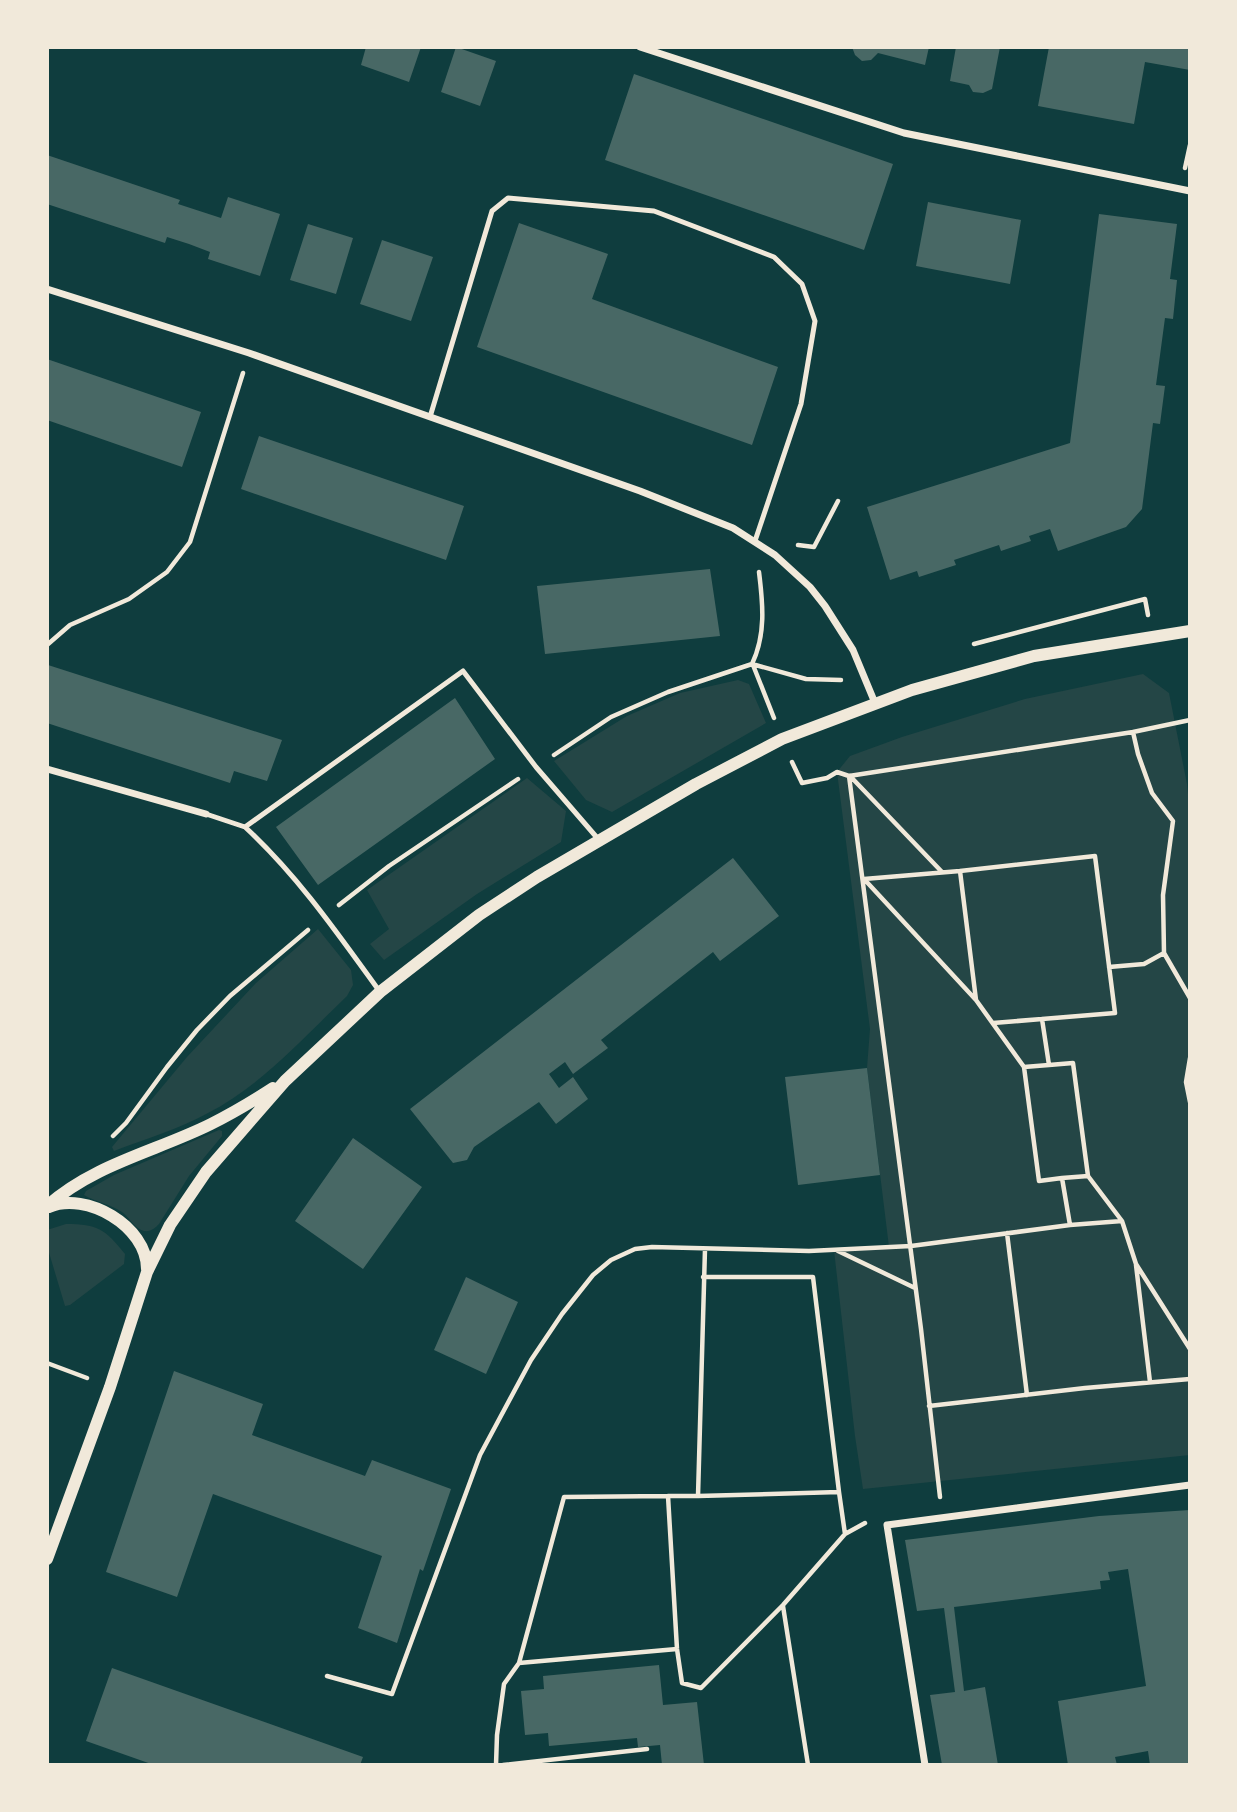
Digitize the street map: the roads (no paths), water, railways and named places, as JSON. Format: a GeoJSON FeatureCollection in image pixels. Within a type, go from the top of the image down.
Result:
{"type":"FeatureCollection","features":[{"type":"Feature","properties":{"kind":"street"},"geometry":{"type":"LineString","coordinates":[[640,47],[904,133],[1190,191]]}},
{"type":"Feature","properties":{"kind":"street"},"geometry":{"type":"LineString","coordinates":[[47,289],[249,353],[710,517],[755,541],[793,570],[825,606],[853,650],[875,703]]}},
{"type":"Feature","properties":{"kind":"street"},"geometry":{"type":"LineString","coordinates":[[47,1559],[110,1387],[146,1272],[175,1216],[206,1172],[285,1081],[380,992],[479,915],[599,840],[782,738],[875,703],[1034,656],[1190,631]]}},
{"type":"Feature","properties":{"kind":"street"},"geometry":{"type":"LineString","coordinates":[[47,769],[206,814]]}},
{"type":"Feature","properties":{"kind":"street"},"geometry":{"type":"LineString","coordinates":[[47,1207],[68,1189],[88,1177],[211,1124],[285,1081]]}},
{"type":"Feature","properties":{"kind":"street"},"geometry":{"type":"LineString","coordinates":[[47,1207],[58,1203],[80,1203],[108,1214],[137,1240],[145,1257],[146,1272]]}},
{"type":"Feature","properties":{"kind":"street"},"geometry":{"type":"LineString","coordinates":[[925,1765],[887,1525],[1190,1485]]}},
{"type":"Feature","properties":{"kind":"lane"},"geometry":{"type":"LineString","coordinates":[[430,417],[492,211],[508,198],[654,211],[774,257],[802,284],[815,321],[801,404],[755,541]]}},
{"type":"Feature","properties":{"kind":"lane"},"geometry":{"type":"LineString","coordinates":[[246,827],[463,671],[536,767],[599,840]]}},
{"type":"Feature","properties":{"kind":"lane"},"geometry":{"type":"LineString","coordinates":[[206,814],[246,827],[277,857],[326,916],[380,992]]}}]}
